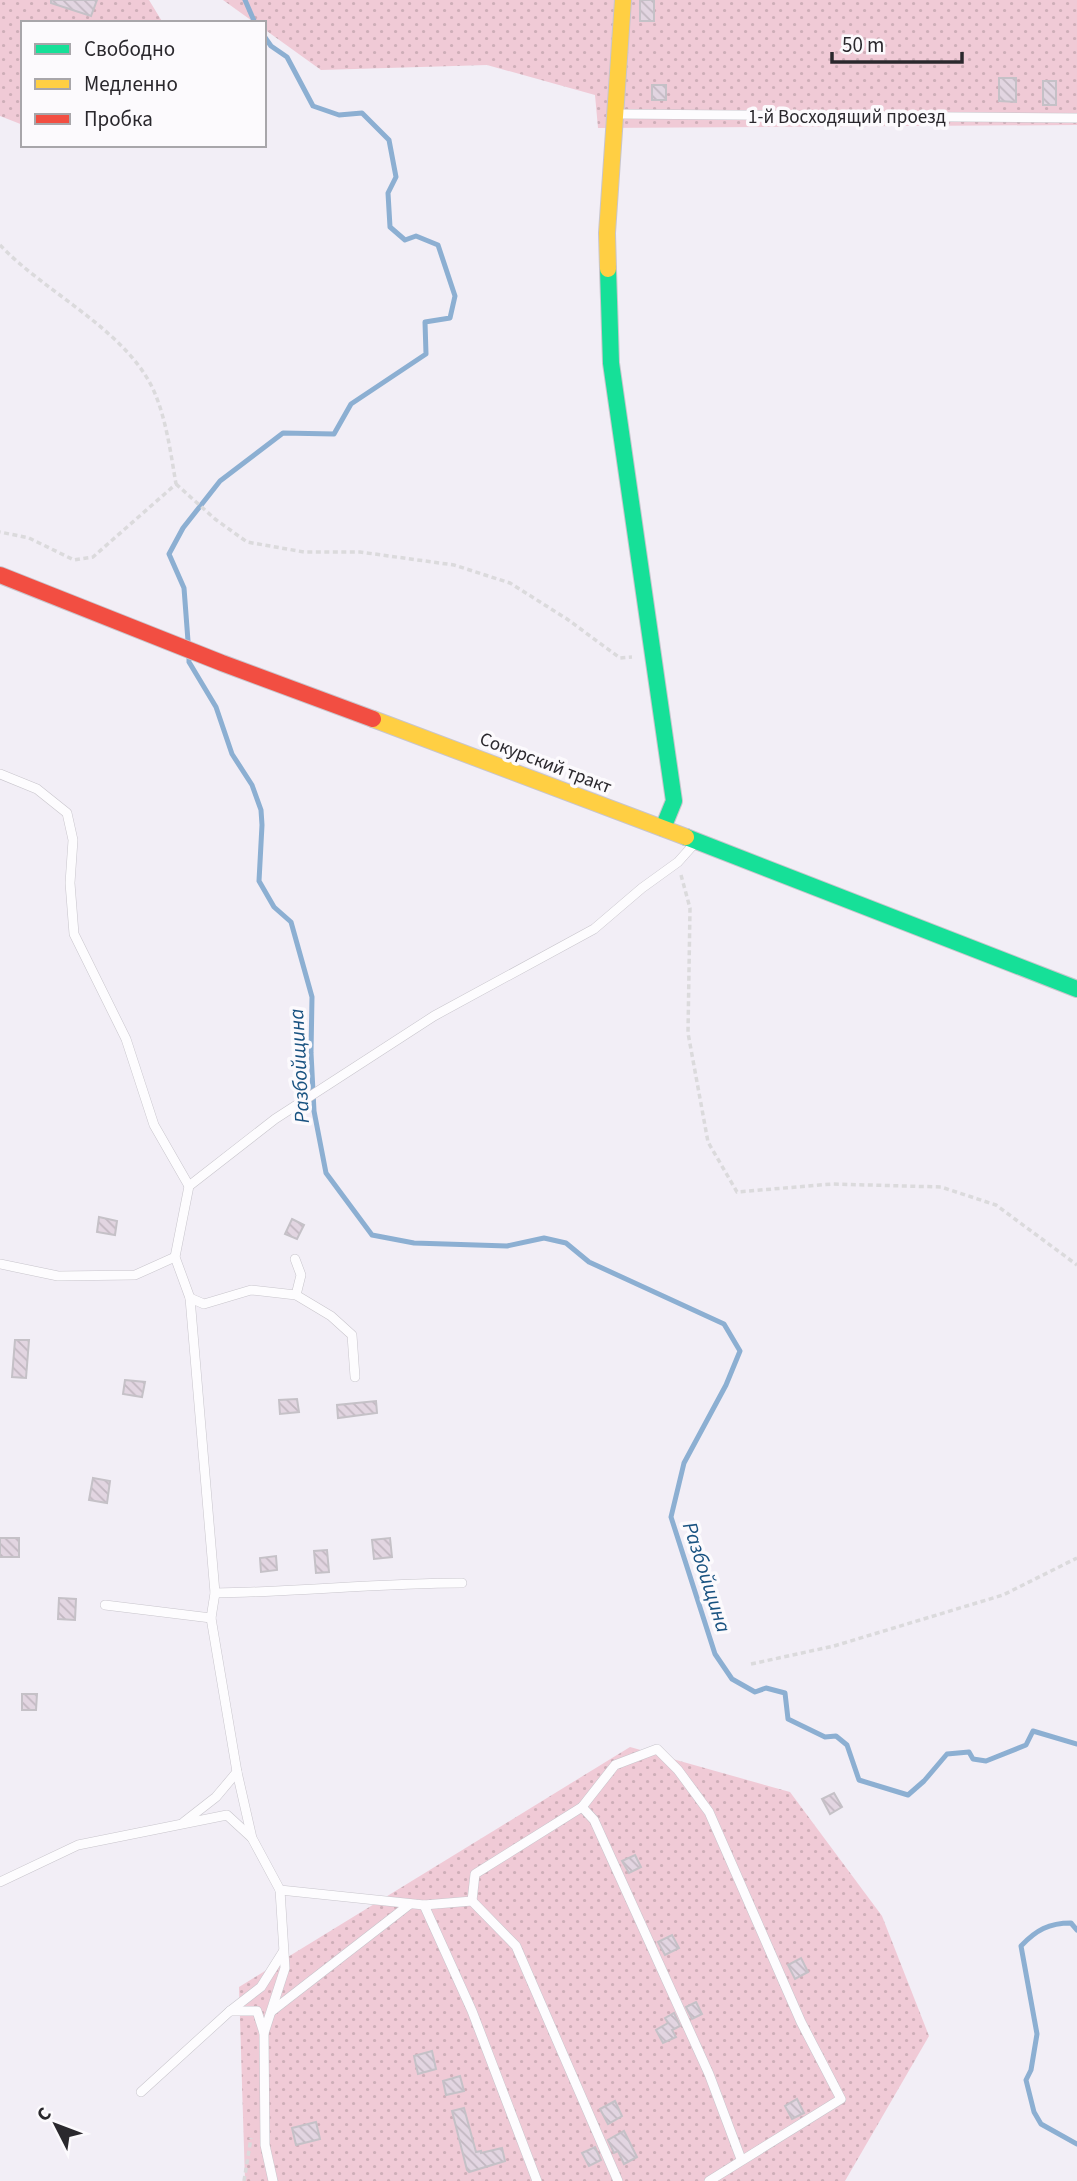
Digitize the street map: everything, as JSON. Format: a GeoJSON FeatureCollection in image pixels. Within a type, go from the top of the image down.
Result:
{"type":"FeatureCollection","features":[{"type":"Feature","properties":{"kind":"street"},"geometry":{"type":"LineString","coordinates":[[623,0],[607,233],[611,363],[674,801],[663,828]]}},
{"type":"Feature","properties":{"kind":"street","name":"Сокурский тракт"},"geometry":{"type":"LineString","coordinates":[[0,575],[125,626],[663,828],[1077,989]]}},
{"type":"Feature","properties":{"kind":"lane","name":"1-й Восходящий проезд"},"geometry":{"type":"LineString","coordinates":[[616,114],[1077,118]]}},
{"type":"Feature","properties":{"kind":"lane"},"geometry":{"type":"LineString","coordinates":[[0,774],[37,789],[67,813],[73,840],[70,883],[74,934],[126,1039],[154,1125],[189,1186]]}},
{"type":"Feature","properties":{"kind":"lane"},"geometry":{"type":"LineString","coordinates":[[273,2181],[265,2145],[264,2033],[285,1968],[280,1890],[252,1838],[237,1772],[211,1618],[215,1593],[190,1298],[175,1257],[189,1186],[275,1119],[435,1016],[594,929],[642,888],[678,862],[695,842]]}},
{"type":"Feature","properties":{"kind":"lane"},"geometry":{"type":"LineString","coordinates":[[0,1264],[58,1276],[135,1275],[175,1257]]}},
{"type":"Feature","properties":{"kind":"lane"},"geometry":{"type":"LineString","coordinates":[[295,1259],[301,1275],[296,1295]]}},
{"type":"Feature","properties":{"kind":"lane"},"geometry":{"type":"LineString","coordinates":[[190,1298],[204,1304],[251,1290],[296,1295],[331,1316],[352,1335],[355,1377]]}},
{"type":"Feature","properties":{"kind":"lane"},"geometry":{"type":"LineString","coordinates":[[215,1593],[280,1592],[399,1583],[462,1583]]}},
{"type":"Feature","properties":{"kind":"lane"},"geometry":{"type":"LineString","coordinates":[[106,1605],[211,1618]]}},
{"type":"Feature","properties":{"kind":"lane"},"geometry":{"type":"LineString","coordinates":[[472,1901],[475,1874],[582,1807],[615,1765],[657,1749],[678,1770],[709,1812],[801,2022],[841,2099],[709,2181]]}},
{"type":"Feature","properties":{"kind":"lane"},"geometry":{"type":"LineString","coordinates":[[183,1823],[216,1797],[237,1772]]}},
{"type":"Feature","properties":{"kind":"lane"},"geometry":{"type":"LineString","coordinates":[[582,1807],[594,1820],[703,2062],[741,2159]]}},
{"type":"Feature","properties":{"kind":"lane"},"geometry":{"type":"LineString","coordinates":[[0,1882],[78,1845],[227,1815],[252,1838]]}},
{"type":"Feature","properties":{"kind":"lane"},"geometry":{"type":"LineString","coordinates":[[280,1890],[424,1905],[472,1901]]}},
{"type":"Feature","properties":{"kind":"lane"},"geometry":{"type":"LineString","coordinates":[[472,1901],[516,1946],[618,2181]]}},
{"type":"Feature","properties":{"kind":"lane"},"geometry":{"type":"LineString","coordinates":[[270,2012],[410,1904]]}},
{"type":"Feature","properties":{"kind":"lane"},"geometry":{"type":"LineString","coordinates":[[424,1905],[472,2011],[537,2181]]}},
{"type":"Feature","properties":{"kind":"lane"},"geometry":{"type":"LineString","coordinates":[[141,2092],[230,2011],[261,1987],[284,1951]]}},
{"type":"Feature","properties":{"kind":"lane"},"geometry":{"type":"LineString","coordinates":[[230,2011],[257,2011],[264,2033]]}},
{"type":"Feature","properties":{"kind":"path"},"geometry":{"type":"LineString","coordinates":[[0,245],[31,274],[128,352],[155,394],[169,442],[176,484],[215,519],[247,542],[304,552],[360,552],[454,565],[510,583],[567,619],[620,658],[654,653]]}},
{"type":"Feature","properties":{"kind":"path"},"geometry":{"type":"LineString","coordinates":[[0,532],[29,538],[74,560],[93,557],[176,484]]}},
{"type":"Feature","properties":{"kind":"path"},"geometry":{"type":"LineString","coordinates":[[678,862],[690,908],[688,1033],[708,1142],[737,1192],[832,1184],[941,1187],[996,1205],[1077,1265]]}},
{"type":"Feature","properties":{"kind":"path"},"geometry":{"type":"LineString","coordinates":[[751,1664],[834,1646],[1003,1595],[1077,1558]]}},
{"type":"Feature","properties":{"kind":"shaded area"},"geometry":{"type":"Polygon","coordinates":[[[0,0],[149,0],[162,21],[21,21],[21,124],[0,116],[0,0]]]}},
{"type":"Feature","properties":{"kind":"shaded area"},"geometry":{"type":"Polygon","coordinates":[[[223,0],[1077,0],[1077,125],[598,128],[595,95],[487,65],[321,70],[266,30],[266,21],[252,21],[223,0]]]}},
{"type":"Feature","properties":{"kind":"shaded area"},"geometry":{"type":"Polygon","coordinates":[[[630,1747],[790,1792],[882,1916],[929,2036],[845,2181],[245,2181],[239,1987],[630,1747]]]}},
{"type":"Feature","properties":{"kind":"building"},"geometry":{"type":"Polygon","coordinates":[[[51,0],[97,0],[91,16],[51,3],[51,0]]]}},
{"type":"Feature","properties":{"kind":"building"},"geometry":{"type":"Polygon","coordinates":[[[640,0],[654,0],[654,21],[640,21],[640,0]]]}},
{"type":"Feature","properties":{"kind":"building"},"geometry":{"type":"Polygon","coordinates":[[[999,78],[1016,78],[1016,102],[999,101],[999,78]]]}},
{"type":"Feature","properties":{"kind":"building"},"geometry":{"type":"Polygon","coordinates":[[[1043,81],[1056,81],[1056,105],[1043,105],[1043,81]]]}},
{"type":"Feature","properties":{"kind":"building"},"geometry":{"type":"Polygon","coordinates":[[[652,85],[666,85],[666,100],[652,100],[652,85]]]}},
{"type":"Feature","properties":{"kind":"building"},"geometry":{"type":"Polygon","coordinates":[[[99,1217],[117,1221],[115,1235],[97,1232],[99,1217]]]}},
{"type":"Feature","properties":{"kind":"building"},"geometry":{"type":"Polygon","coordinates":[[[292,1219],[304,1225],[297,1239],[285,1234],[292,1219]]]}},
{"type":"Feature","properties":{"kind":"building"},"geometry":{"type":"Polygon","coordinates":[[[15,1340],[29,1340],[26,1378],[12,1377],[15,1340]]]}},
{"type":"Feature","properties":{"kind":"building"},"geometry":{"type":"Polygon","coordinates":[[[125,1380],[145,1382],[142,1397],[123,1394],[125,1380]]]}},
{"type":"Feature","properties":{"kind":"building"},"geometry":{"type":"Polygon","coordinates":[[[297,1399],[299,1412],[280,1414],[279,1400],[297,1399]]]}},
{"type":"Feature","properties":{"kind":"building"},"geometry":{"type":"Polygon","coordinates":[[[376,1401],[377,1413],[338,1418],[337,1405],[376,1401]]]}},
{"type":"Feature","properties":{"kind":"building"},"geometry":{"type":"Polygon","coordinates":[[[93,1478],[110,1481],[107,1503],[89,1500],[93,1478]]]}},
{"type":"Feature","properties":{"kind":"building"},"geometry":{"type":"Polygon","coordinates":[[[0,1538],[19,1538],[19,1557],[0,1557],[0,1538]]]}},
{"type":"Feature","properties":{"kind":"building"},"geometry":{"type":"Polygon","coordinates":[[[390,1538],[392,1557],[374,1559],[372,1540],[390,1538]]]}},
{"type":"Feature","properties":{"kind":"building"},"geometry":{"type":"Polygon","coordinates":[[[327,1550],[329,1572],[316,1573],[314,1551],[327,1550]]]}},
{"type":"Feature","properties":{"kind":"building"},"geometry":{"type":"Polygon","coordinates":[[[276,1556],[277,1570],[261,1572],[260,1558],[276,1556]]]}},
{"type":"Feature","properties":{"kind":"building"},"geometry":{"type":"Polygon","coordinates":[[[59,1598],[76,1599],[75,1620],[58,1619],[59,1598]]]}},
{"type":"Feature","properties":{"kind":"building"},"geometry":{"type":"Polygon","coordinates":[[[22,1694],[37,1694],[36,1710],[22,1710],[22,1694]]]}},
{"type":"Feature","properties":{"kind":"building"},"geometry":{"type":"Polygon","coordinates":[[[834,1793],[842,1807],[830,1814],[822,1799],[834,1793]]]}},
{"type":"Feature","properties":{"kind":"building"},"geometry":{"type":"Polygon","coordinates":[[[635,1855],[641,1867],[629,1873],[622,1861],[635,1855]]]}},
{"type":"Feature","properties":{"kind":"building"},"geometry":{"type":"Polygon","coordinates":[[[672,1935],[679,1948],[665,1955],[658,1942],[672,1935]]]}},
{"type":"Feature","properties":{"kind":"building"},"geometry":{"type":"Polygon","coordinates":[[[801,1958],[808,1972],[795,1979],[788,1965],[801,1958]]]}},
{"type":"Feature","properties":{"kind":"building"},"geometry":{"type":"Polygon","coordinates":[[[696,2002],[702,2014],[692,2019],[686,2007],[696,2002]]]}},
{"type":"Feature","properties":{"kind":"building"},"geometry":{"type":"Polygon","coordinates":[[[674,2013],[680,2026],[672,2030],[676,2037],[663,2043],[656,2030],[668,2023],[665,2018],[674,2013]]]}},
{"type":"Feature","properties":{"kind":"building"},"geometry":{"type":"Polygon","coordinates":[[[432,2051],[436,2069],[418,2074],[414,2056],[432,2051]]]}},
{"type":"Feature","properties":{"kind":"building"},"geometry":{"type":"Polygon","coordinates":[[[460,2076],[464,2091],[446,2095],[443,2081],[460,2076]]]}},
{"type":"Feature","properties":{"kind":"building"},"geometry":{"type":"Polygon","coordinates":[[[797,2099],[804,2113],[792,2119],[785,2106],[797,2099]]]}},
{"type":"Feature","properties":{"kind":"building"},"geometry":{"type":"Polygon","coordinates":[[[615,2101],[622,2116],[608,2124],[600,2109],[615,2101]]]}},
{"type":"Feature","properties":{"kind":"building"},"geometry":{"type":"Polygon","coordinates":[[[464,2108],[476,2152],[502,2148],[505,2161],[469,2172],[467,2170],[452,2111],[464,2108]]]}},
{"type":"Feature","properties":{"kind":"building"},"geometry":{"type":"Polygon","coordinates":[[[316,2122],[320,2139],[296,2145],[292,2128],[316,2122]]]}},
{"type":"Feature","properties":{"kind":"building"},"geometry":{"type":"Polygon","coordinates":[[[624,2131],[637,2157],[624,2164],[618,2151],[614,2153],[608,2140],[624,2131]]]}},
{"type":"Feature","properties":{"kind":"building"},"geometry":{"type":"Polygon","coordinates":[[[595,2147],[601,2160],[589,2166],[582,2153],[595,2147]]]}},
{"type":"Feature","properties":{"kind":"waterway","name":"Разбойщина"},"geometry":{"type":"LineString","coordinates":[[245,0],[254,21]]}},
{"type":"Feature","properties":{"kind":"waterway","name":"Разбойщина"},"geometry":{"type":"LineString","coordinates":[[188,641],[184,588],[169,554],[183,528],[220,481],[283,433],[334,434],[351,404],[426,354],[425,322],[450,318],[455,296],[438,245],[416,236],[405,240],[390,227],[388,193],[396,177],[389,140],[362,113],[339,115],[313,106],[287,57],[271,46],[266,39]]}},
{"type":"Feature","properties":{"kind":"waterway","name":"Разбойщина"},"geometry":{"type":"LineString","coordinates":[[189,658],[216,707],[232,754],[252,785],[261,810],[259,881],[274,907],[291,922],[312,997],[314,1111],[326,1173],[372,1235],[414,1243],[507,1246],[544,1238],[566,1243],[589,1262],[724,1324],[740,1351],[726,1385],[684,1463],[671,1517],[715,1654],[732,1679],[755,1692],[766,1688],[785,1693],[788,1719],[825,1737],[836,1736],[847,1745],[859,1780],[908,1795],[947,1754],[969,1752],[973,1759],[986,1761],[1026,1745],[1033,1731],[1077,1744]]}},
{"type":"Feature","properties":{"kind":"waterway","name":"Разбойщина"},"geometry":{"type":"LineString","coordinates":[[1077,1930],[1071,1923],[1056,1924],[1038,1932],[1021,1946],[1037,2034],[1031,2070],[1026,2080],[1034,2112],[1041,2124],[1077,2144]]}},
{"type":"Feature","properties":{"kind":"traffic: fast"},"geometry":{"type":"LineString","coordinates":[[608,269],[611,363],[674,801],[663,828]]}},
{"type":"Feature","properties":{"kind":"traffic: fast"},"geometry":{"type":"LineString","coordinates":[[686,837],[1077,989]]}},
{"type":"Feature","properties":{"kind":"traffic: slow"},"geometry":{"type":"LineString","coordinates":[[608,269],[607,233],[623,0]]}},
{"type":"Feature","properties":{"kind":"traffic: slow"},"geometry":{"type":"LineString","coordinates":[[373,719],[686,837]]}},
{"type":"Feature","properties":{"kind":"traffic: jam"},"geometry":{"type":"LineString","coordinates":[[0,575],[222,663],[373,719]]}}]}
